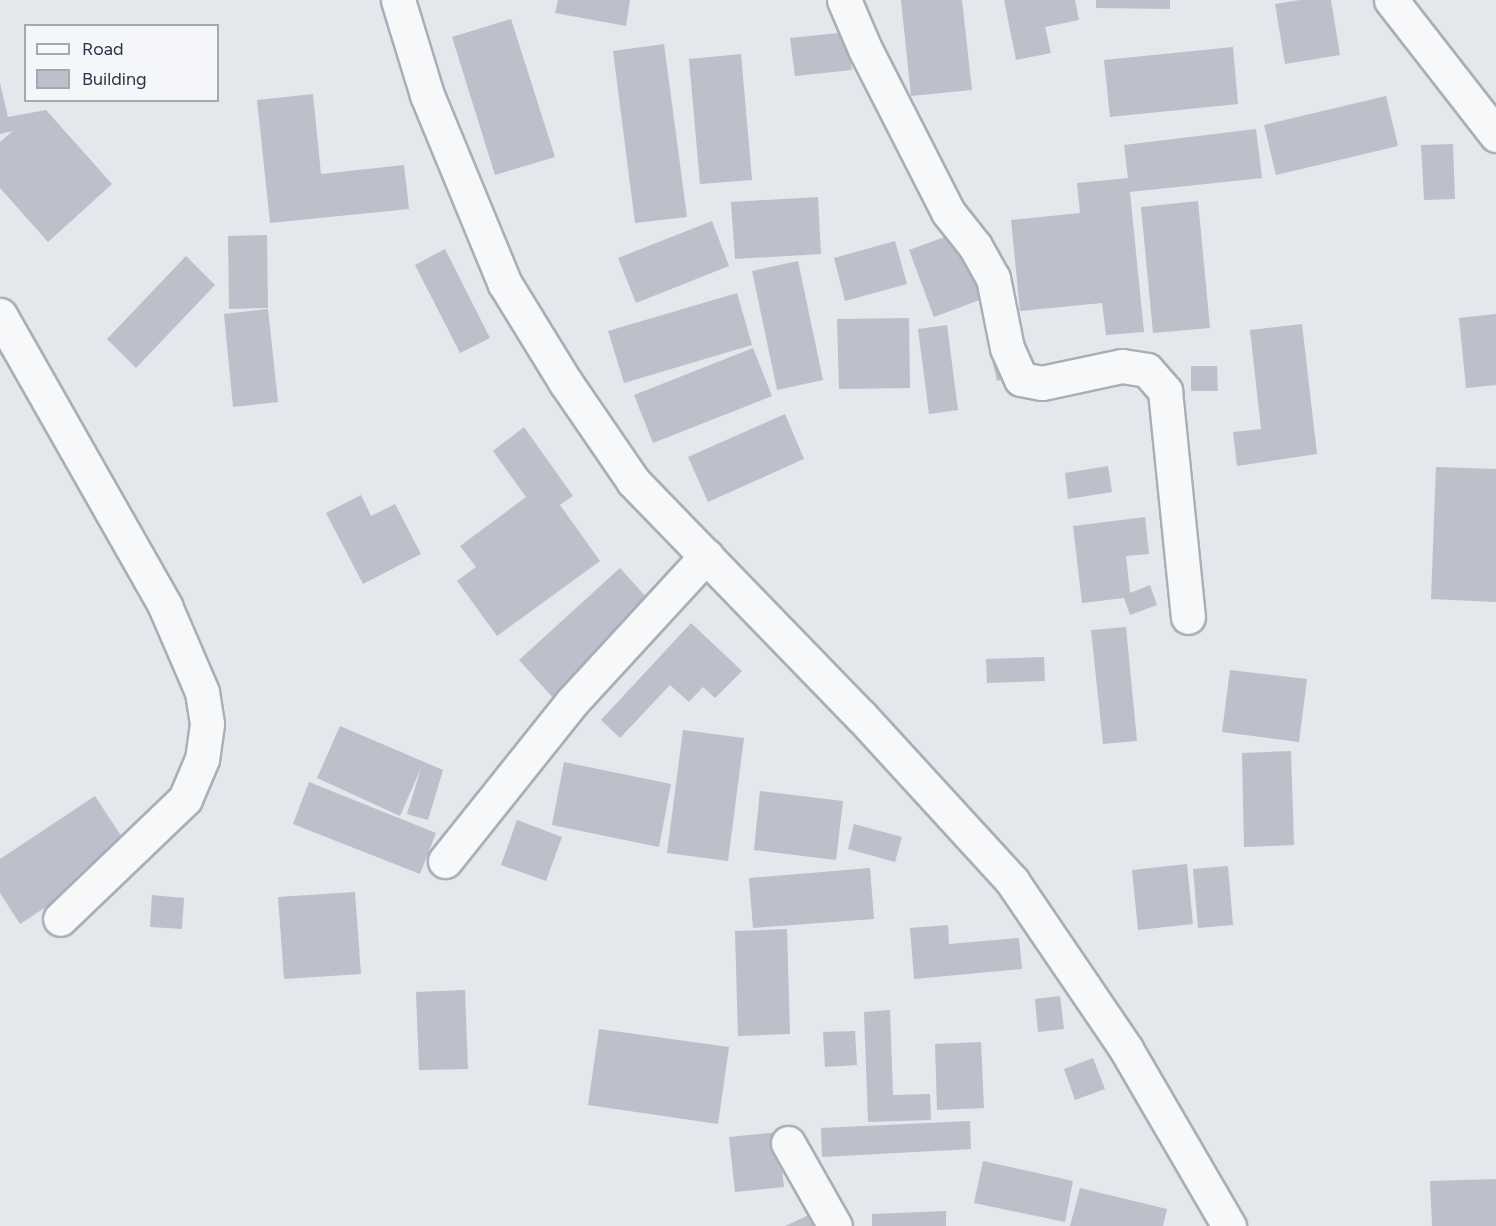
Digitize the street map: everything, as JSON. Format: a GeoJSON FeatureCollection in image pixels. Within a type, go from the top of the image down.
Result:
{"type":"FeatureCollection","features":[{"type":"Feature","properties":{"kind":"street"},"geometry":{"type":"LineString","coordinates":[[398,0],[427,95],[505,284],[633,481],[861,716],[1012,881],[1126,1049],[1229,1226]]}},
{"type":"Feature","properties":{"kind":"street"},"geometry":{"type":"LineString","coordinates":[[844,0],[865,49],[948,212],[975,246],[993,278],[1007,348],[1022,379],[1042,384],[1122,366],[1147,370],[1165,391],[1188,617]]}},
{"type":"Feature","properties":{"kind":"street"},"geometry":{"type":"LineString","coordinates":[[1391,0],[1496,135]]}},
{"type":"Feature","properties":{"kind":"street"},"geometry":{"type":"LineString","coordinates":[[0,315],[165,606],[202,692],[207,724],[202,759],[185,799],[60,919]]}},
{"type":"Feature","properties":{"kind":"street"},"geometry":{"type":"LineString","coordinates":[[445,861],[571,703],[706,556]]}},
{"type":"Feature","properties":{"kind":"street"},"geometry":{"type":"LineString","coordinates":[[788,1143],[835,1226]]}},
{"type":"Feature","properties":{"kind":"building"},"geometry":{"type":"Polygon","coordinates":[[[558,0],[630,0],[626,26],[555,13],[558,0]]]}},
{"type":"Feature","properties":{"kind":"building"},"geometry":{"type":"Polygon","coordinates":[[[901,0],[962,0],[972,90],[911,96],[901,0]]]}},
{"type":"Feature","properties":{"kind":"building"},"geometry":{"type":"Polygon","coordinates":[[[1004,0],[1075,0],[1079,20],[1045,27],[1051,53],[1016,60],[1004,0]]]}},
{"type":"Feature","properties":{"kind":"building"},"geometry":{"type":"Polygon","coordinates":[[[1096,0],[1170,0],[1170,9],[1096,8],[1096,0]]]}},
{"type":"Feature","properties":{"kind":"building"},"geometry":{"type":"Polygon","coordinates":[[[1300,0],[1331,0],[1340,55],[1285,64],[1275,4],[1300,0]]]}},
{"type":"Feature","properties":{"kind":"building"},"geometry":{"type":"Polygon","coordinates":[[[511,19],[555,157],[495,175],[452,37],[511,19]]]}},
{"type":"Feature","properties":{"kind":"building"},"geometry":{"type":"Polygon","coordinates":[[[848,32],[852,70],[795,76],[790,38],[848,32]]]}},
{"type":"Feature","properties":{"kind":"building"},"geometry":{"type":"Polygon","coordinates":[[[664,44],[687,217],[635,223],[613,51],[664,44]]]}},
{"type":"Feature","properties":{"kind":"building"},"geometry":{"type":"Polygon","coordinates":[[[1233,47],[1238,104],[1110,117],[1104,60],[1233,47]]]}},
{"type":"Feature","properties":{"kind":"building"},"geometry":{"type":"Polygon","coordinates":[[[741,54],[752,180],[700,184],[689,59],[741,54]]]}},
{"type":"Feature","properties":{"kind":"building"},"geometry":{"type":"Polygon","coordinates":[[[0,83],[8,117],[46,110],[112,184],[48,242],[0,188],[0,142],[13,131],[0,134],[0,83]]]}},
{"type":"Feature","properties":{"kind":"building"},"geometry":{"type":"Polygon","coordinates":[[[313,94],[321,174],[404,165],[409,209],[270,223],[257,100],[313,94]]]}},
{"type":"Feature","properties":{"kind":"building"},"geometry":{"type":"Polygon","coordinates":[[[1386,96],[1398,146],[1276,175],[1264,125],[1386,96]]]}},
{"type":"Feature","properties":{"kind":"building"},"geometry":{"type":"Polygon","coordinates":[[[1256,129],[1262,178],[1130,192],[1144,332],[1106,335],[1102,303],[1020,311],[1011,220],[1080,213],[1077,183],[1128,178],[1124,145],[1256,129]]]}},
{"type":"Feature","properties":{"kind":"building"},"geometry":{"type":"Polygon","coordinates":[[[1453,144],[1455,199],[1424,200],[1421,145],[1453,144]]]}},
{"type":"Feature","properties":{"kind":"building"},"geometry":{"type":"Polygon","coordinates":[[[818,197],[821,254],[735,259],[731,202],[818,197]]]}},
{"type":"Feature","properties":{"kind":"building"},"geometry":{"type":"Polygon","coordinates":[[[1198,201],[1210,328],[1153,333],[1141,207],[1198,201]]]}},
{"type":"Feature","properties":{"kind":"building"},"geometry":{"type":"Polygon","coordinates":[[[712,221],[729,266],[636,303],[618,258],[712,221]]]}},
{"type":"Feature","properties":{"kind":"building"},"geometry":{"type":"Polygon","coordinates":[[[961,231],[985,298],[934,317],[909,250],[961,231]]]}},
{"type":"Feature","properties":{"kind":"building"},"geometry":{"type":"Polygon","coordinates":[[[267,235],[268,308],[229,309],[228,236],[267,235]]]}},
{"type":"Feature","properties":{"kind":"building"},"geometry":{"type":"Polygon","coordinates":[[[895,241],[907,284],[845,301],[834,258],[895,241]]]}},
{"type":"Feature","properties":{"kind":"building"},"geometry":{"type":"Polygon","coordinates":[[[445,249],[490,338],[460,353],[415,265],[445,249]]]}},
{"type":"Feature","properties":{"kind":"building"},"geometry":{"type":"Polygon","coordinates":[[[186,256],[215,285],[136,368],[107,339],[186,256]]]}},
{"type":"Feature","properties":{"kind":"building"},"geometry":{"type":"Polygon","coordinates":[[[798,261],[823,380],[777,390],[752,271],[798,261]]]}},
{"type":"Feature","properties":{"kind":"building"},"geometry":{"type":"Polygon","coordinates":[[[737,293],[752,345],[624,383],[608,331],[737,293]]]}},
{"type":"Feature","properties":{"kind":"building"},"geometry":{"type":"Polygon","coordinates":[[[268,309],[278,402],[233,407],[224,314],[268,309]]]}},
{"type":"Feature","properties":{"kind":"building"},"geometry":{"type":"Polygon","coordinates":[[[1496,314],[1496,385],[1466,388],[1459,318],[1496,314]]]}},
{"type":"Feature","properties":{"kind":"building"},"geometry":{"type":"Polygon","coordinates":[[[909,318],[910,388],[839,389],[837,319],[909,318]]]}},
{"type":"Feature","properties":{"kind":"building"},"geometry":{"type":"Polygon","coordinates":[[[1302,324],[1317,454],[1237,466],[1233,432],[1261,429],[1250,330],[1302,324]]]}},
{"type":"Feature","properties":{"kind":"building"},"geometry":{"type":"Polygon","coordinates":[[[947,325],[958,410],[929,414],[918,329],[947,325]]]}},
{"type":"Feature","properties":{"kind":"building"},"geometry":{"type":"Polygon","coordinates":[[[1005,347],[1013,377],[997,381],[990,351],[1005,347]]]}},
{"type":"Feature","properties":{"kind":"building"},"geometry":{"type":"Polygon","coordinates":[[[753,348],[772,396],[653,443],[634,395],[753,348]]]}},
{"type":"Feature","properties":{"kind":"building"},"geometry":{"type":"Polygon","coordinates":[[[1191,366],[1217,366],[1218,391],[1191,391],[1191,366]]]}},
{"type":"Feature","properties":{"kind":"building"},"geometry":{"type":"Polygon","coordinates":[[[785,414],[804,459],[708,502],[688,457],[785,414]]]}},
{"type":"Feature","properties":{"kind":"building"},"geometry":{"type":"Polygon","coordinates":[[[524,427],[573,496],[560,505],[600,561],[497,636],[457,581],[476,567],[460,546],[526,497],[493,451],[524,427]]]}},
{"type":"Feature","properties":{"kind":"building"},"geometry":{"type":"Polygon","coordinates":[[[1108,466],[1112,492],[1068,499],[1065,473],[1108,466]]]}},
{"type":"Feature","properties":{"kind":"building"},"geometry":{"type":"Polygon","coordinates":[[[1436,467],[1496,469],[1496,602],[1431,599],[1436,467]]]}},
{"type":"Feature","properties":{"kind":"building"},"geometry":{"type":"Polygon","coordinates":[[[361,495],[371,516],[395,504],[421,554],[363,584],[326,513],[361,495]]]}},
{"type":"Feature","properties":{"kind":"building"},"geometry":{"type":"Polygon","coordinates":[[[1145,517],[1149,554],[1126,556],[1130,593],[1150,585],[1157,605],[1130,615],[1124,598],[1082,603],[1073,526],[1145,517]]]}},
{"type":"Feature","properties":{"kind":"building"},"geometry":{"type":"Polygon","coordinates":[[[620,568],[658,610],[554,699],[519,660],[620,568]]]}},
{"type":"Feature","properties":{"kind":"building"},"geometry":{"type":"Polygon","coordinates":[[[691,623],[742,671],[715,698],[703,687],[689,702],[670,685],[620,738],[601,720],[691,623]]]}},
{"type":"Feature","properties":{"kind":"building"},"geometry":{"type":"Polygon","coordinates":[[[1126,627],[1137,741],[1103,744],[1091,630],[1126,627]]]}},
{"type":"Feature","properties":{"kind":"building"},"geometry":{"type":"Polygon","coordinates":[[[1044,657],[1045,681],[987,683],[986,659],[1044,657]]]}},
{"type":"Feature","properties":{"kind":"building"},"geometry":{"type":"Polygon","coordinates":[[[1230,670],[1307,679],[1299,742],[1222,732],[1230,670]]]}},
{"type":"Feature","properties":{"kind":"building"},"geometry":{"type":"Polygon","coordinates":[[[340,726],[443,770],[428,820],[407,814],[421,768],[400,816],[317,778],[340,726]]]}},
{"type":"Feature","properties":{"kind":"building"},"geometry":{"type":"Polygon","coordinates":[[[683,730],[744,738],[728,861],[667,853],[683,730]]]}},
{"type":"Feature","properties":{"kind":"building"},"geometry":{"type":"Polygon","coordinates":[[[1291,751],[1294,845],[1244,847],[1242,753],[1291,751]]]}},
{"type":"Feature","properties":{"kind":"building"},"geometry":{"type":"Polygon","coordinates":[[[564,762],[671,784],[659,847],[552,825],[564,762]]]}},
{"type":"Feature","properties":{"kind":"building"},"geometry":{"type":"Polygon","coordinates":[[[309,782],[436,833],[420,874],[293,824],[309,782]]]}},
{"type":"Feature","properties":{"kind":"building"},"geometry":{"type":"Polygon","coordinates":[[[760,791],[843,801],[836,860],[754,850],[760,791]]]}},
{"type":"Feature","properties":{"kind":"building"},"geometry":{"type":"Polygon","coordinates":[[[95,796],[131,851],[20,924],[0,893],[0,859],[95,796]]]}},
{"type":"Feature","properties":{"kind":"building"},"geometry":{"type":"Polygon","coordinates":[[[517,820],[562,837],[546,881],[501,865],[517,820]]]}},
{"type":"Feature","properties":{"kind":"building"},"geometry":{"type":"Polygon","coordinates":[[[854,824],[902,837],[895,862],[848,849],[854,824]]]}},
{"type":"Feature","properties":{"kind":"building"},"geometry":{"type":"Polygon","coordinates":[[[1187,864],[1193,924],[1138,930],[1132,870],[1187,864]]]}},
{"type":"Feature","properties":{"kind":"building"},"geometry":{"type":"Polygon","coordinates":[[[1228,866],[1233,925],[1198,928],[1193,869],[1228,866]]]}},
{"type":"Feature","properties":{"kind":"building"},"geometry":{"type":"Polygon","coordinates":[[[870,868],[874,919],[753,928],[749,878],[870,868]]]}},
{"type":"Feature","properties":{"kind":"building"},"geometry":{"type":"Polygon","coordinates":[[[355,892],[361,974],[284,979],[278,897],[355,892]]]}},
{"type":"Feature","properties":{"kind":"building"},"geometry":{"type":"Polygon","coordinates":[[[152,895],[184,898],[182,929],[150,927],[152,895]]]}},
{"type":"Feature","properties":{"kind":"building"},"geometry":{"type":"Polygon","coordinates":[[[948,925],[949,944],[1019,938],[1022,969],[914,979],[910,928],[948,925]]]}},
{"type":"Feature","properties":{"kind":"building"},"geometry":{"type":"Polygon","coordinates":[[[787,929],[790,1034],[738,1036],[735,931],[787,929]]]}},
{"type":"Feature","properties":{"kind":"building"},"geometry":{"type":"Polygon","coordinates":[[[465,990],[468,1069],[419,1070],[416,992],[465,990]]]}},
{"type":"Feature","properties":{"kind":"building"},"geometry":{"type":"Polygon","coordinates":[[[1060,996],[1064,1029],[1038,1032],[1035,999],[1060,996]]]}},
{"type":"Feature","properties":{"kind":"building"},"geometry":{"type":"Polygon","coordinates":[[[890,1010],[893,1095],[930,1094],[931,1120],[868,1122],[864,1012],[890,1010]]]}},
{"type":"Feature","properties":{"kind":"building"},"geometry":{"type":"Polygon","coordinates":[[[599,1029],[729,1047],[718,1124],[588,1105],[599,1029]]]}},
{"type":"Feature","properties":{"kind":"building"},"geometry":{"type":"Polygon","coordinates":[[[855,1031],[857,1065],[825,1067],[823,1032],[855,1031]]]}},
{"type":"Feature","properties":{"kind":"building"},"geometry":{"type":"Polygon","coordinates":[[[981,1042],[984,1108],[937,1110],[935,1044],[981,1042]]]}},
{"type":"Feature","properties":{"kind":"building"},"geometry":{"type":"Polygon","coordinates":[[[1093,1058],[1105,1089],[1075,1100],[1064,1069],[1093,1058]]]}},
{"type":"Feature","properties":{"kind":"building"},"geometry":{"type":"Polygon","coordinates":[[[970,1121],[971,1149],[822,1157],[821,1128],[970,1121]]]}},
{"type":"Feature","properties":{"kind":"building"},"geometry":{"type":"Polygon","coordinates":[[[778,1132],[784,1187],[735,1192],[729,1137],[778,1132]]]}},
{"type":"Feature","properties":{"kind":"building"},"geometry":{"type":"Polygon","coordinates":[[[983,1161],[1073,1181],[1065,1222],[974,1203],[983,1161]]]}},
{"type":"Feature","properties":{"kind":"building"},"geometry":{"type":"Polygon","coordinates":[[[1496,1179],[1496,1226],[1432,1226],[1430,1181],[1496,1179]]]}},
{"type":"Feature","properties":{"kind":"building"},"geometry":{"type":"Polygon","coordinates":[[[1080,1188],[1167,1209],[1163,1226],[1070,1226],[1080,1188]]]}},
{"type":"Feature","properties":{"kind":"building"},"geometry":{"type":"Polygon","coordinates":[[[826,1207],[834,1226],[785,1226],[826,1207]]]}},
{"type":"Feature","properties":{"kind":"building"},"geometry":{"type":"Polygon","coordinates":[[[946,1211],[946,1226],[872,1226],[872,1214],[946,1211]]]}}]}
